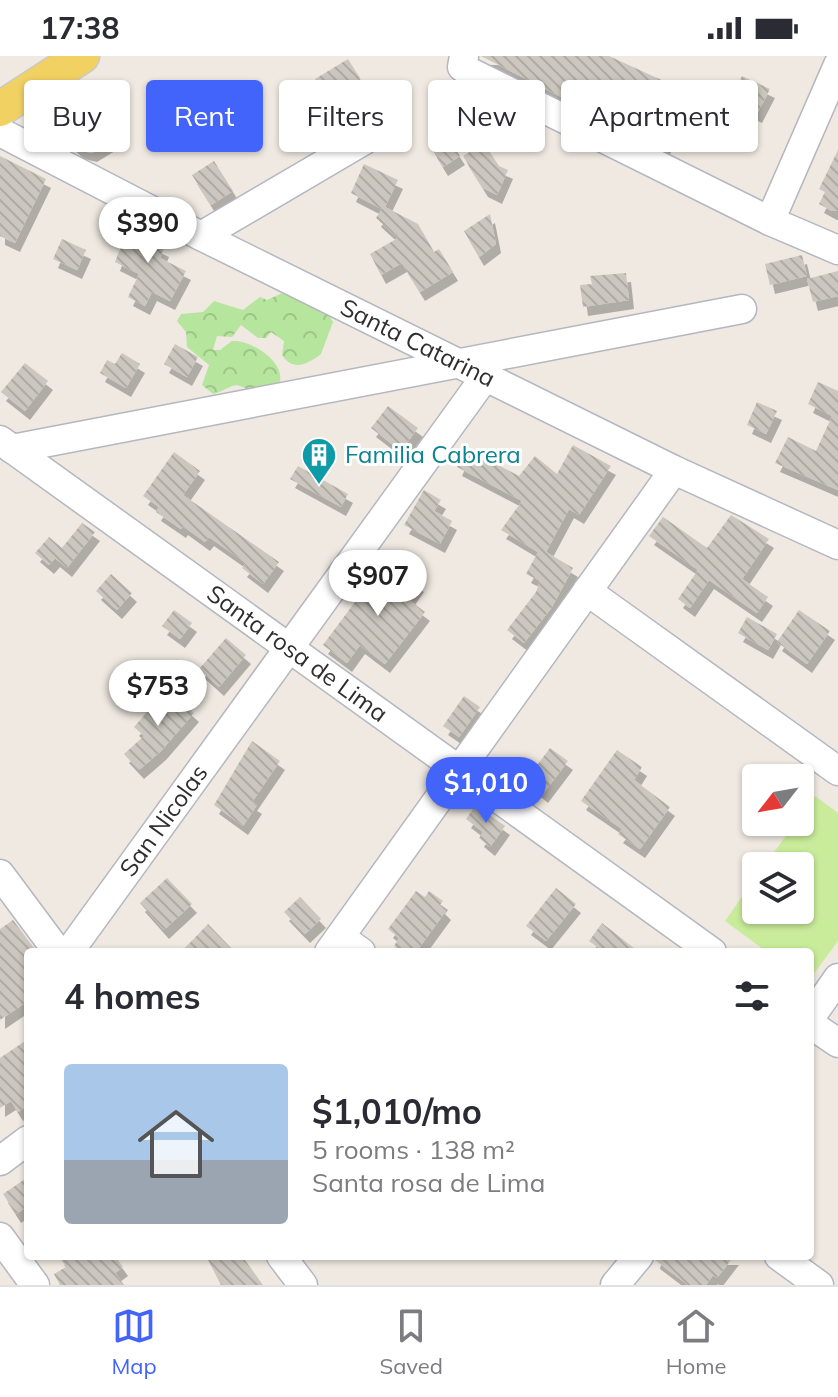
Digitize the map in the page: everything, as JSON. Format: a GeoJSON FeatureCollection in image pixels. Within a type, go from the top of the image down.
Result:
{"type":"FeatureCollection","features":[{"type":"Feature","properties":{"kind":"main road"},"geometry":{"type":"LineString","coordinates":[[0,109],[82,56]]}},
{"type":"Feature","properties":{"kind":"street"},"geometry":{"type":"LineString","coordinates":[[464,56],[462,67],[470,72],[770,221],[838,250]]}},
{"type":"Feature","properties":{"kind":"street"},"geometry":{"type":"LineString","coordinates":[[770,221],[838,65]]}},
{"type":"Feature","properties":{"kind":"street","name":"Santa Catarina"},"geometry":{"type":"LineString","coordinates":[[0,132],[201,236],[674,470],[838,544]]}},
{"type":"Feature","properties":{"kind":"street"},"geometry":{"type":"LineString","coordinates":[[201,236],[344,152]]}},
{"type":"Feature","properties":{"kind":"street"},"geometry":{"type":"LineString","coordinates":[[6,444],[474,371],[742,309]]}},
{"type":"Feature","properties":{"kind":"street","name":"San Nicolas"},"geometry":{"type":"LineString","coordinates":[[72,948],[290,647],[474,371]]}},
{"type":"Feature","properties":{"kind":"street","name":"Santa rosa de Lima"},"geometry":{"type":"LineString","coordinates":[[6,444],[707,948]]}},
{"type":"Feature","properties":{"kind":"street"},"geometry":{"type":"LineString","coordinates":[[344,947],[460,768],[674,470]]}},
{"type":"Feature","properties":{"kind":"street"},"geometry":{"type":"LineString","coordinates":[[587,591],[838,771]]}},
{"type":"Feature","properties":{"kind":"street"},"geometry":{"type":"LineString","coordinates":[[0,874],[55,948]]}},
{"type":"Feature","properties":{"kind":"street"},"geometry":{"type":"LineString","coordinates":[[814,1015],[838,978]]}},
{"type":"Feature","properties":{"kind":"street"},"geometry":{"type":"LineString","coordinates":[[814,1024],[838,1043]]}},
{"type":"Feature","properties":{"kind":"street"},"geometry":{"type":"LineString","coordinates":[[0,1161],[24,1143]]}},
{"type":"Feature","properties":{"kind":"street"},"geometry":{"type":"LineString","coordinates":[[0,1237],[35,1285]]}},
{"type":"Feature","properties":{"kind":"street"},"geometry":{"type":"LineString","coordinates":[[284,1260],[303,1285]]}},
{"type":"Feature","properties":{"kind":"street"},"geometry":{"type":"LineString","coordinates":[[615,1285],[636,1260]]}},
{"type":"Feature","properties":{"kind":"street"},"geometry":{"type":"LineString","coordinates":[[785,1260],[819,1285]]}},
{"type":"Feature","properties":{"kind":"green space"},"geometry":{"type":"Polygon","coordinates":[[[287,291],[329,315],[333,322],[321,354],[296,365],[282,355],[284,341],[271,332],[266,338],[258,338],[241,325],[232,337],[217,336],[213,350],[220,350],[232,341],[250,345],[275,364],[280,372],[280,381],[276,389],[254,393],[237,385],[213,394],[202,385],[209,365],[187,347],[186,332],[177,321],[181,314],[203,312],[214,301],[243,310],[260,297],[267,300],[287,291]]]}},
{"type":"Feature","properties":{"kind":"green space"},"geometry":{"type":"Polygon","coordinates":[[[815,796],[838,813],[838,941],[814,974],[814,948],[762,948],[725,921],[742,897],[742,924],[814,924],[814,852],[774,852],[786,836],[814,836],[815,796]]]}},
{"type":"Feature","properties":{"kind":"building"},"geometry":{"type":"Polygon","coordinates":[[[481,56],[609,56],[661,80],[561,80],[561,97],[545,89],[545,80],[528,80],[481,56]]]}},
{"type":"Feature","properties":{"kind":"building"},"geometry":{"type":"Polygon","coordinates":[[[348,59],[360,78],[357,80],[315,79],[348,59]]]}},
{"type":"Feature","properties":{"kind":"building"},"geometry":{"type":"Polygon","coordinates":[[[758,83],[770,89],[758,112],[758,83]]]}},
{"type":"Feature","properties":{"kind":"building"},"geometry":{"type":"Polygon","coordinates":[[[838,150],[838,211],[832,211],[819,204],[825,192],[819,189],[838,150]]]}},
{"type":"Feature","properties":{"kind":"building"},"geometry":{"type":"Polygon","coordinates":[[[434,152],[457,152],[460,156],[443,167],[434,152]]]}},
{"type":"Feature","properties":{"kind":"building"},"geometry":{"type":"Polygon","coordinates":[[[469,152],[490,152],[499,166],[508,170],[497,195],[483,188],[463,156],[469,152]]]}},
{"type":"Feature","properties":{"kind":"building"},"geometry":{"type":"Polygon","coordinates":[[[0,156],[46,179],[15,243],[0,236],[0,156]]]}},
{"type":"Feature","properties":{"kind":"building"},"geometry":{"type":"Polygon","coordinates":[[[214,161],[233,191],[211,205],[192,175],[214,161]]]}},
{"type":"Feature","properties":{"kind":"building"},"geometry":{"type":"Polygon","coordinates":[[[364,164],[398,180],[385,207],[418,224],[434,252],[439,249],[453,272],[420,292],[402,263],[381,275],[370,254],[398,238],[376,218],[382,209],[351,193],[364,164]]]}},
{"type":"Feature","properties":{"kind":"building"},"geometry":{"type":"Polygon","coordinates":[[[490,214],[496,244],[479,257],[464,231],[490,214]]]}},
{"type":"Feature","properties":{"kind":"building"},"geometry":{"type":"Polygon","coordinates":[[[131,220],[158,233],[153,243],[164,248],[160,258],[186,271],[170,301],[152,292],[145,306],[128,297],[139,274],[115,262],[131,220]]]}},
{"type":"Feature","properties":{"kind":"building"},"geometry":{"type":"Polygon","coordinates":[[[62,239],[86,250],[77,270],[53,259],[62,239]]]}},
{"type":"Feature","properties":{"kind":"building"},"geometry":{"type":"Polygon","coordinates":[[[802,255],[807,276],[770,285],[765,264],[802,255]]]}},
{"type":"Feature","properties":{"kind":"building"},"geometry":{"type":"Polygon","coordinates":[[[838,271],[838,296],[813,302],[807,279],[838,271]]]}},
{"type":"Feature","properties":{"kind":"building"},"geometry":{"type":"Polygon","coordinates":[[[626,273],[629,300],[583,307],[580,285],[592,284],[590,276],[626,273]]]}},
{"type":"Feature","properties":{"kind":"building"},"geometry":{"type":"Polygon","coordinates":[[[175,344],[198,357],[187,377],[164,364],[175,344]]]}},
{"type":"Feature","properties":{"kind":"building"},"geometry":{"type":"Polygon","coordinates":[[[122,353],[140,364],[126,388],[100,373],[107,360],[115,364],[122,353]]]}},
{"type":"Feature","properties":{"kind":"building"},"geometry":{"type":"Polygon","coordinates":[[[25,363],[48,381],[25,411],[1,392],[25,363]]]}},
{"type":"Feature","properties":{"kind":"building"},"geometry":{"type":"Polygon","coordinates":[[[818,382],[838,391],[838,490],[775,463],[788,437],[816,451],[832,416],[808,404],[818,382]]]}},
{"type":"Feature","properties":{"kind":"building"},"geometry":{"type":"Polygon","coordinates":[[[757,402],[777,411],[766,434],[747,425],[757,402]]]}},
{"type":"Feature","properties":{"kind":"building"},"geometry":{"type":"Polygon","coordinates":[[[388,406],[418,428],[401,451],[371,428],[388,406]]]}},
{"type":"Feature","properties":{"kind":"building"},"geometry":{"type":"Polygon","coordinates":[[[573,445],[611,466],[579,515],[569,509],[546,552],[573,568],[552,607],[524,643],[507,630],[536,592],[540,581],[526,574],[538,552],[501,530],[522,501],[457,467],[466,448],[519,476],[535,456],[557,474],[573,445]]]}},
{"type":"Feature","properties":{"kind":"building"},"geometry":{"type":"Polygon","coordinates":[[[174,452],[200,471],[183,495],[279,562],[263,584],[242,568],[246,563],[209,537],[205,542],[183,526],[181,529],[156,512],[159,507],[143,496],[174,452]]]}},
{"type":"Feature","properties":{"kind":"building","name":"Familia Cabrera"},"geometry":{"type":"Polygon","coordinates":[[[298,466],[348,494],[341,507],[290,479],[298,466]]]}},
{"type":"Feature","properties":{"kind":"building"},"geometry":{"type":"Polygon","coordinates":[[[424,490],[441,500],[434,511],[452,521],[440,544],[404,525],[424,490]]]}},
{"type":"Feature","properties":{"kind":"building"},"geometry":{"type":"Polygon","coordinates":[[[731,515],[769,539],[742,579],[768,597],[757,613],[709,580],[690,608],[678,599],[698,570],[649,536],[663,517],[707,548],[731,515]]]}},
{"type":"Feature","properties":{"kind":"building"},"geometry":{"type":"Polygon","coordinates":[[[82,523],[95,532],[67,568],[55,558],[49,565],[35,553],[49,537],[62,548],[82,523]]]}},
{"type":"Feature","properties":{"kind":"building"},"geometry":{"type":"Polygon","coordinates":[[[394,565],[419,583],[408,599],[425,612],[385,664],[360,645],[347,663],[323,645],[375,575],[382,580],[394,565]]]}},
{"type":"Feature","properties":{"kind":"building"},"geometry":{"type":"Polygon","coordinates":[[[111,574],[132,593],[117,610],[96,591],[111,574]]]}},
{"type":"Feature","properties":{"kind":"building"},"geometry":{"type":"Polygon","coordinates":[[[174,610],[192,623],[180,639],[162,626],[174,610]]]}},
{"type":"Feature","properties":{"kind":"building"},"geometry":{"type":"Polygon","coordinates":[[[799,610],[830,631],[807,664],[777,642],[799,610]]]}},
{"type":"Feature","properties":{"kind":"building"},"geometry":{"type":"Polygon","coordinates":[[[747,617],[777,634],[768,650],[738,633],[747,617]]]}},
{"type":"Feature","properties":{"kind":"building"},"geometry":{"type":"Polygon","coordinates":[[[226,638],[246,655],[219,687],[199,669],[226,638]]]}},
{"type":"Feature","properties":{"kind":"building"},"geometry":{"type":"Polygon","coordinates":[[[167,689],[194,713],[161,751],[139,770],[124,754],[144,736],[134,727],[167,689]]]}},
{"type":"Feature","properties":{"kind":"building"},"geometry":{"type":"Polygon","coordinates":[[[464,696],[480,707],[459,737],[443,726],[464,696]]]}},
{"type":"Feature","properties":{"kind":"building"},"geometry":{"type":"Polygon","coordinates":[[[252,741],[280,761],[252,802],[257,805],[243,826],[214,805],[252,741]]]}},
{"type":"Feature","properties":{"kind":"building"},"geometry":{"type":"Polygon","coordinates":[[[550,748],[568,761],[543,794],[526,780],[550,748]]]}},
{"type":"Feature","properties":{"kind":"building"},"geometry":{"type":"Polygon","coordinates":[[[617,750],[642,767],[634,780],[670,807],[640,849],[618,834],[622,829],[581,801],[617,750]]]}},
{"type":"Feature","properties":{"kind":"building"},"geometry":{"type":"Polygon","coordinates":[[[476,805],[505,826],[490,847],[479,838],[483,832],[466,819],[476,805]]]}},
{"type":"Feature","properties":{"kind":"building"},"geometry":{"type":"Polygon","coordinates":[[[167,878],[192,904],[164,930],[140,903],[167,878]]]}},
{"type":"Feature","properties":{"kind":"building"},"geometry":{"type":"Polygon","coordinates":[[[556,888],[576,904],[546,941],[526,926],[556,888]]]}},
{"type":"Feature","properties":{"kind":"building"},"geometry":{"type":"Polygon","coordinates":[[[416,891],[425,897],[429,891],[443,901],[440,905],[446,911],[419,948],[396,948],[394,946],[399,938],[388,929],[416,891]]]}},
{"type":"Feature","properties":{"kind":"building"},"geometry":{"type":"Polygon","coordinates":[[[300,897],[321,919],[305,934],[284,912],[300,897]]]}},
{"type":"Feature","properties":{"kind":"building"},"geometry":{"type":"Polygon","coordinates":[[[13,920],[34,948],[24,948],[24,1004],[0,1020],[0,929],[13,920]]]}},
{"type":"Feature","properties":{"kind":"building"},"geometry":{"type":"Polygon","coordinates":[[[602,923],[634,948],[599,948],[589,941],[602,923]]]}},
{"type":"Feature","properties":{"kind":"building"},"geometry":{"type":"Polygon","coordinates":[[[208,924],[231,948],[185,948],[208,924]]]}},
{"type":"Feature","properties":{"kind":"building"},"geometry":{"type":"Polygon","coordinates":[[[24,1042],[24,1108],[18,1112],[11,1101],[0,1108],[0,1058],[24,1042]]]}},
{"type":"Feature","properties":{"kind":"building"},"geometry":{"type":"Polygon","coordinates":[[[24,1180],[24,1209],[16,1214],[3,1194],[24,1180]]]}},
{"type":"Feature","properties":{"kind":"building"},"geometry":{"type":"Polygon","coordinates":[[[62,1260],[118,1260],[123,1267],[115,1273],[124,1285],[60,1285],[54,1274],[66,1267],[62,1260]]]}},
{"type":"Feature","properties":{"kind":"building"},"geometry":{"type":"Polygon","coordinates":[[[208,1260],[245,1260],[263,1285],[221,1285],[208,1260]]]}},
{"type":"Feature","properties":{"kind":"building"},"geometry":{"type":"Polygon","coordinates":[[[655,1260],[731,1260],[717,1278],[713,1275],[706,1285],[688,1285],[655,1260]]]}},
{"type":"Feature","properties":{"kind":"place","name":"Familia Cabrera"},"geometry":{"type":"Point","coordinates":[319,486]}}]}
